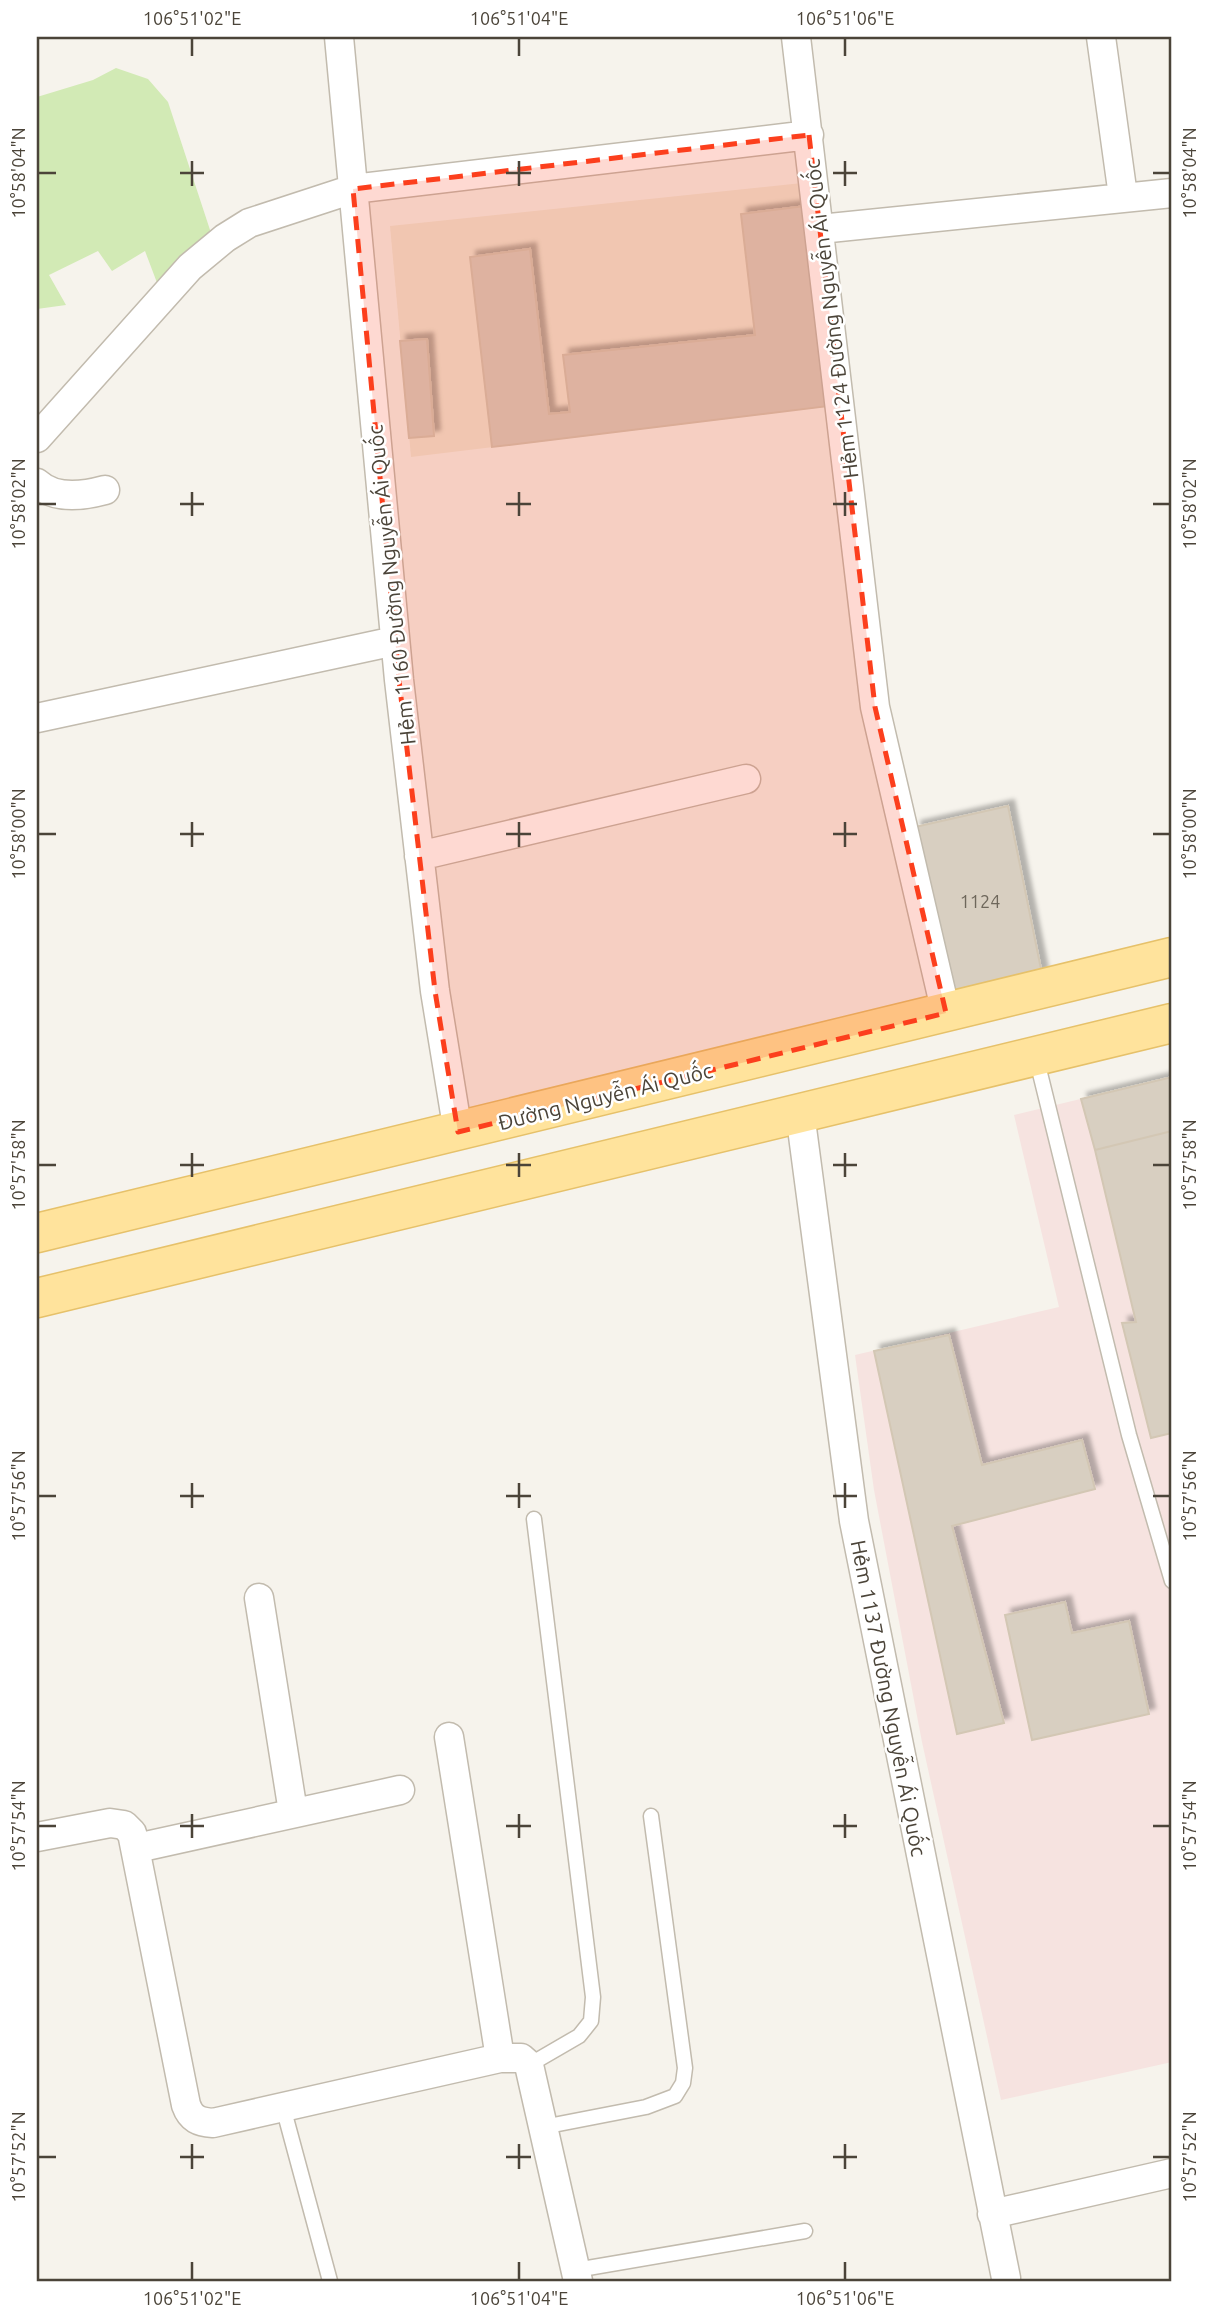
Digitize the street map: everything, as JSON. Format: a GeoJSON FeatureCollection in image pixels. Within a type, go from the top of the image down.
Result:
{"type":"FeatureCollection","features":[{"type":"Feature","properties":{"kind":"main road","name":"Đường Nguyễn Ái Quốc"},"geometry":{"type":"LineString","coordinates":[[37,1233],[1172,957]]}},
{"type":"Feature","properties":{"kind":"main road"},"geometry":{"type":"LineString","coordinates":[[1019,996],[1035,1056]]}},
{"type":"Feature","properties":{"kind":"main road"},"geometry":{"type":"LineString","coordinates":[[37,1298],[1172,1023]]}},
{"type":"Feature","properties":{"kind":"street","name":"Hẻm 1160 Đường Nguyễn Ái Quốc"},"geometry":{"type":"LineString","coordinates":[[339,37],[395,641],[440,1029],[458,1132]]}},
{"type":"Feature","properties":{"kind":"street","name":"Hẻm 1124 Đường Nguyễn Ái Quốc"},"geometry":{"type":"LineString","coordinates":[[796,37],[875,707],[946,1013]]}},
{"type":"Feature","properties":{"kind":"street"},"geometry":{"type":"LineString","coordinates":[[1101,37],[1123,196]]}},
{"type":"Feature","properties":{"kind":"street"},"geometry":{"type":"LineString","coordinates":[[37,438],[190,267],[225,238],[249,223],[353,189],[809,135]]}},
{"type":"Feature","properties":{"kind":"street"},"geometry":{"type":"LineString","coordinates":[[820,229],[1172,193]]}},
{"type":"Feature","properties":{"kind":"street"},"geometry":{"type":"LineString","coordinates":[[37,483],[40,487],[56,493],[79,497],[105,490]]}},
{"type":"Feature","properties":{"kind":"street"},"geometry":{"type":"LineString","coordinates":[[37,718],[395,641]]}},
{"type":"Feature","properties":{"kind":"street"},"geometry":{"type":"LineString","coordinates":[[419,856],[746,779]]}},
{"type":"Feature","properties":{"kind":"street","name":"Hẻm 1137 Đường Nguyễn Ái Quốc"},"geometry":{"type":"LineString","coordinates":[[800,1113],[854,1521],[1006,2278]]}},
{"type":"Feature","properties":{"kind":"street"},"geometry":{"type":"LineString","coordinates":[[259,1598],[293,1812]]}},
{"type":"Feature","properties":{"kind":"street"},"geometry":{"type":"LineString","coordinates":[[449,1737],[500,2057]]}},
{"type":"Feature","properties":{"kind":"street"},"geometry":{"type":"LineString","coordinates":[[137,1848],[400,1790]]}},
{"type":"Feature","properties":{"kind":"street"},"geometry":{"type":"LineString","coordinates":[[37,1837],[110,1822],[124,1825],[132,1833],[189,2113],[195,2119],[213,2123],[500,2057],[522,2058],[529,2065],[577,2276]]}},
{"type":"Feature","properties":{"kind":"street"},"geometry":{"type":"LineString","coordinates":[[992,2214],[1172,2173]]}},
{"type":"Feature","properties":{"kind":"lane"},"geometry":{"type":"LineString","coordinates":[[1035,1056],[1129,1435],[1172,1580]]}},
{"type":"Feature","properties":{"kind":"lane"},"geometry":{"type":"LineString","coordinates":[[529,2065],[579,2036],[591,2021],[593,1997],[534,1519]]}},
{"type":"Feature","properties":{"kind":"lane"},"geometry":{"type":"LineString","coordinates":[[543,2127],[646,2107],[675,2096],[682,2082],[685,2068],[651,1816]]}},
{"type":"Feature","properties":{"kind":"lane"},"geometry":{"type":"LineString","coordinates":[[283,2107],[330,2281]]}},
{"type":"Feature","properties":{"kind":"lane"},"geometry":{"type":"LineString","coordinates":[[577,2276],[805,2231]]}},
{"type":"Feature","properties":{"kind":"highlighted area"},"geometry":{"type":"Polygon","coordinates":[[[809,135],[875,707],[946,1013],[458,1132],[435,991],[399,680],[353,189],[809,135]]]}},
{"type":"Feature","properties":{"kind":"shaded area"},"geometry":{"type":"Polygon","coordinates":[[[802,183],[829,406],[411,457],[390,226],[802,183]]]}},
{"type":"Feature","properties":{"kind":"shaded area"},"geometry":{"type":"Polygon","coordinates":[[[1172,1077],[1172,2062],[1001,2100],[922,1742],[874,1490],[855,1355],[1059,1307],[1014,1115],[1172,1077]]]}},
{"type":"Feature","properties":{"kind":"green space"},"geometry":{"type":"Polygon","coordinates":[[[116,68],[148,79],[168,102],[212,236],[159,288],[145,251],[112,271],[98,251],[49,275],[66,305],[37,309],[37,97],[93,80],[116,68]]]}},
{"type":"Feature","properties":{"kind":"building"},"geometry":{"type":"Polygon","coordinates":[[[805,206],[829,406],[492,447],[470,257],[530,249],[549,414],[570,412],[563,355],[755,335],[741,214],[805,206]]]}},
{"type":"Feature","properties":{"kind":"building"},"geometry":{"type":"Polygon","coordinates":[[[427,339],[434,436],[409,438],[400,341],[427,339]]]}},
{"type":"Feature","properties":{"kind":"building"},"geometry":{"type":"Polygon","coordinates":[[[1008,806],[1042,974],[953,996],[915,827],[1008,806]]]}},
{"type":"Feature","properties":{"kind":"building"},"geometry":{"type":"Polygon","coordinates":[[[1172,1077],[1172,1131],[1095,1150],[1081,1099],[1172,1077]]]}},
{"type":"Feature","properties":{"kind":"building"},"geometry":{"type":"Polygon","coordinates":[[[1172,1131],[1172,1433],[1151,1438],[1122,1323],[1136,1322],[1095,1150],[1172,1131]]]}},
{"type":"Feature","properties":{"kind":"building"},"geometry":{"type":"Polygon","coordinates":[[[949,1335],[982,1465],[1082,1440],[1095,1489],[952,1526],[1004,1723],[957,1734],[874,1351],[949,1335]]]}},
{"type":"Feature","properties":{"kind":"building"},"geometry":{"type":"Polygon","coordinates":[[[1065,1602],[1072,1633],[1129,1621],[1149,1714],[1032,1740],[1005,1615],[1065,1602]]]}}]}
